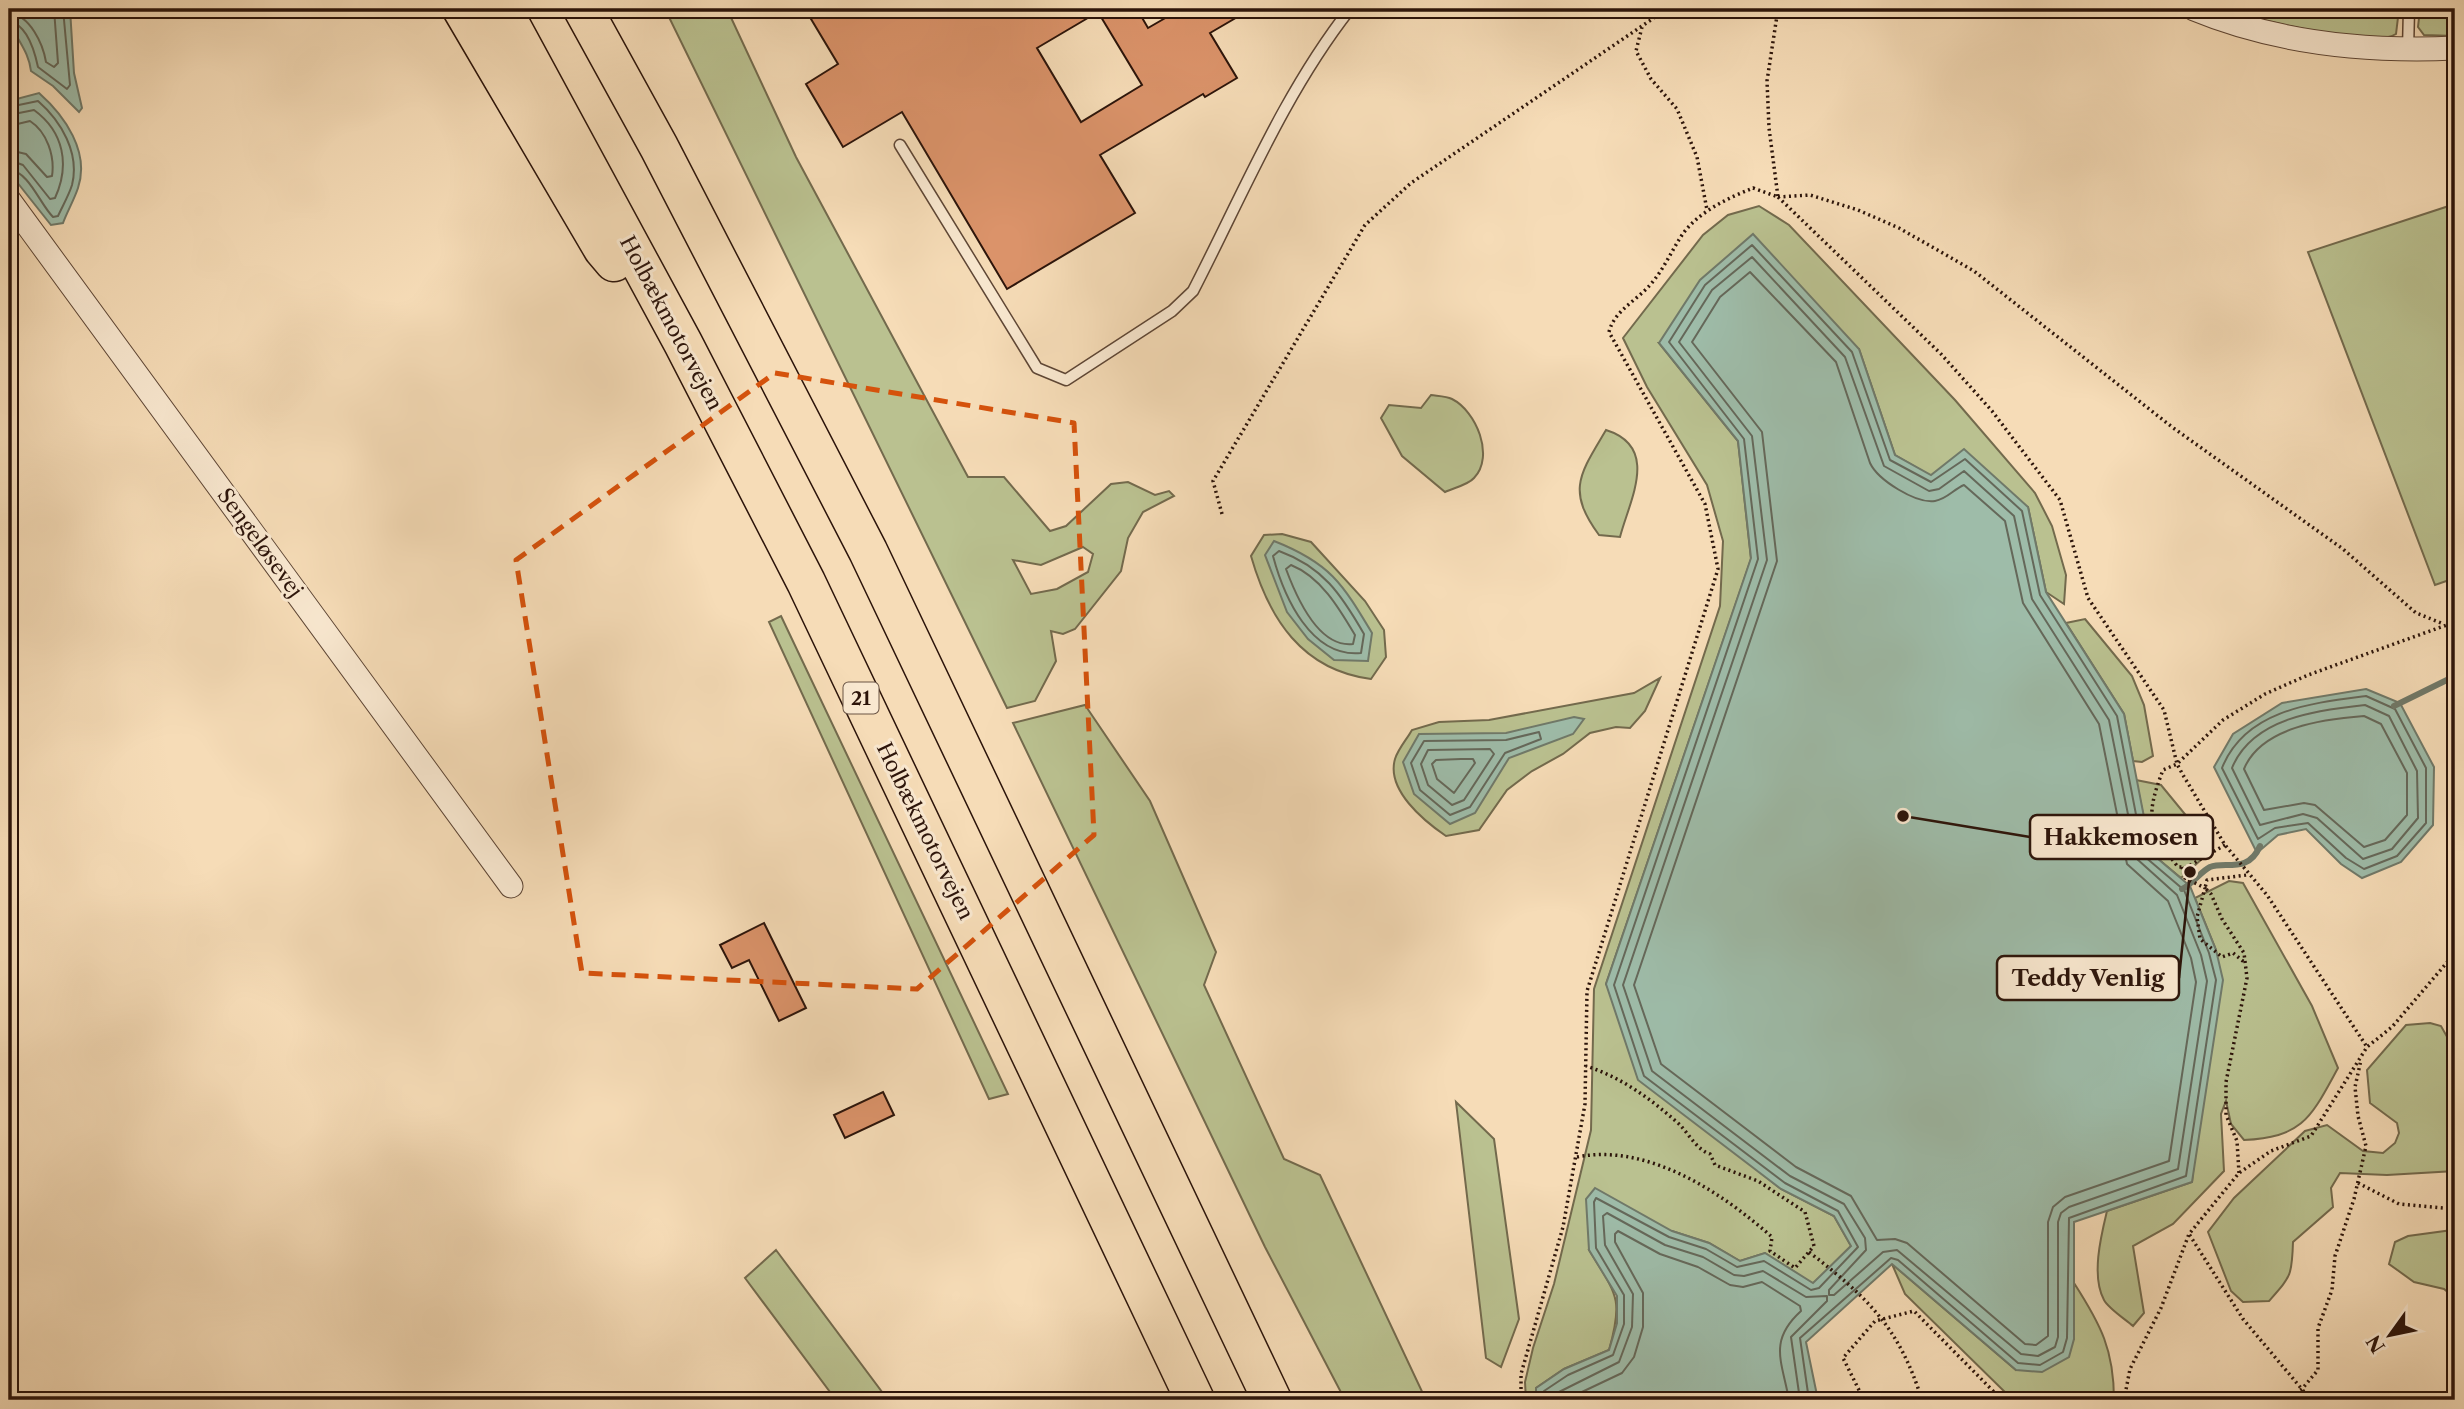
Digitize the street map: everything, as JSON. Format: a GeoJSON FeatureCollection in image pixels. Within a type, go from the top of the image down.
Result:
{"type":"FeatureCollection","features":[{"type":"Feature","properties":{"kind":"highway"},"geometry":{"type":"LineString","coordinates":[[462,9],[603,249],[683,343]]}},
{"type":"Feature","properties":{"kind":"highway","name":"Holbækmotorvejen"},"geometry":{"type":"LineString","coordinates":[[502,9],[683,343],[806,582],[1195,1400]]}},
{"type":"Feature","properties":{"kind":"highway"},"geometry":{"type":"LineString","coordinates":[[585,10],[867,551],[1272,1400]]}},
{"type":"Feature","properties":{"kind":"street"},"geometry":{"type":"LineString","coordinates":[[2194,9],[2271,33],[2344,46],[2409,50],[2455,48]]}},
{"type":"Feature","properties":{"kind":"street","name":"Sengeløsevej"},"geometry":{"type":"LineString","coordinates":[[9,200],[512,886]]}},
{"type":"Feature","properties":{"kind":"lane"},"geometry":{"type":"LineString","coordinates":[[900,145],[1037,368],[1066,380],[1172,311],[1193,291],[1300,82],[1320,47],[1350,9]]}},
{"type":"Feature","properties":{"kind":"lane"},"geometry":{"type":"LineString","coordinates":[[2409,9],[2409,50]]}},
{"type":"Feature","properties":{"kind":"path"},"geometry":{"type":"LineString","coordinates":[[1222,514],[1213,481],[1365,225],[1411,183],[1667,9]]}},
{"type":"Feature","properties":{"kind":"path"},"geometry":{"type":"LineString","coordinates":[[1778,9],[1768,81],[1769,128],[1778,197],[1941,354],[1992,411],[2060,500],[2088,598],[2164,710],[2177,764],[2225,845],[2267,895],[2367,1047]]}},
{"type":"Feature","properties":{"kind":"path"},"geometry":{"type":"LineString","coordinates":[[1643,25],[1636,51],[1651,79],[1677,108],[1697,157],[1707,211]]}},
{"type":"Feature","properties":{"kind":"path"},"geometry":{"type":"LineString","coordinates":[[1521,1400],[1521,1374],[1563,1227],[1586,1104],[1587,991],[1718,569],[1705,504],[1609,332],[1612,319],[1642,294],[1664,270],[1683,234],[1707,211],[1753,188],[1778,197],[1810,195],[1858,209],[1899,228],[1974,271],[2172,427],[2343,549],[2416,613],[2444,624]]}},
{"type":"Feature","properties":{"kind":"path"},"geometry":{"type":"LineString","coordinates":[[2225,845],[2178,867],[2152,831],[2152,799],[2163,770],[2177,764],[2223,720],[2265,694],[2308,675],[2455,622]]}},
{"type":"Feature","properties":{"kind":"path"},"geometry":{"type":"LineString","coordinates":[[2182,867],[2182,874],[2202,887],[2236,939],[2245,963],[2247,978],[2226,1082],[2226,1115],[2237,1141],[2239,1173]]}},
{"type":"Feature","properties":{"kind":"path"},"geometry":{"type":"LineString","coordinates":[[2245,963],[2233,953],[2222,957],[2200,939],[2197,917],[2202,887],[2207,880],[2246,873]]}},
{"type":"Feature","properties":{"kind":"path"},"geometry":{"type":"LineString","coordinates":[[2123,1400],[2130,1369],[2161,1308],[2189,1234],[2239,1173],[2271,1151],[2311,1136],[2367,1047],[2392,1027],[2455,953]]}},
{"type":"Feature","properties":{"kind":"path"},"geometry":{"type":"LineString","coordinates":[[2287,1400],[2302,1390],[2318,1370],[2318,1328],[2332,1290],[2335,1256],[2358,1183],[2365,1146],[2355,1087],[2367,1047]]}},
{"type":"Feature","properties":{"kind":"path"},"geometry":{"type":"LineString","coordinates":[[1577,1157],[1591,1154],[1630,1157],[1671,1169],[1748,1216],[1772,1237],[1770,1251],[1795,1268],[1814,1246],[1805,1212],[1758,1181],[1716,1165],[1710,1154],[1702,1152],[1666,1113],[1613,1074],[1586,1066]]}},
{"type":"Feature","properties":{"kind":"path"},"geometry":{"type":"LineString","coordinates":[[2358,1183],[2399,1204],[2455,1209]]}},
{"type":"Feature","properties":{"kind":"path"},"geometry":{"type":"LineString","coordinates":[[2189,1234],[2243,1319],[2311,1400]]}},
{"type":"Feature","properties":{"kind":"path"},"geometry":{"type":"LineString","coordinates":[[1809,1252],[1859,1293],[1882,1320],[1911,1365],[1922,1400]]}},
{"type":"Feature","properties":{"kind":"path"},"geometry":{"type":"LineString","coordinates":[[1864,1400],[1843,1358],[1875,1321],[1914,1311],[2002,1400]]}},
{"type":"Feature","properties":{"kind":"highlighted area"},"geometry":{"type":"Polygon","coordinates":[[[775,373],[1074,423],[1094,835],[917,989],[582,973],[516,560],[775,373]]]}},
{"type":"Feature","properties":{"kind":"green space"},"geometry":{"type":"Polygon","coordinates":[[[665,9],[727,9],[796,157],[968,477],[1004,477],[1050,531],[1066,526],[1111,484],[1128,482],[1155,495],[1169,491],[1174,496],[1143,512],[1128,538],[1121,571],[1075,629],[1063,634],[1051,631],[1056,661],[1035,701],[1007,708],[665,9]],[[1083,547],[1041,565],[1013,560],[1031,594],[1057,589],[1088,572],[1093,554],[1083,547]]]}},
{"type":"Feature","properties":{"kind":"green space"},"geometry":{"type":"Polygon","coordinates":[[[2223,9],[2399,9],[2396,34],[2383,38],[2364,38],[2312,30],[2223,9]]]}},
{"type":"Feature","properties":{"kind":"green space"},"geometry":{"type":"Polygon","coordinates":[[[2420,9],[2455,9],[2455,36],[2424,35],[2418,27],[2420,9]]]}},
{"type":"Feature","properties":{"kind":"green space"},"geometry":{"type":"Polygon","coordinates":[[[2455,204],[2455,578],[2435,585],[2308,252],[2455,204]]]}},
{"type":"Feature","properties":{"kind":"green space"},"geometry":{"type":"Polygon","coordinates":[[[1759,206],[1789,225],[1955,400],[2035,493],[2052,526],[2066,575],[2064,604],[2046,592],[2028,507],[1931,476],[1895,455],[1859,349],[1659,343],[1738,441],[1751,559],[1606,984],[1715,1136],[1781,1189],[1834,1216],[1851,1246],[1813,1284],[1765,1253],[1740,1261],[1709,1243],[1672,1231],[1589,1250],[1615,1297],[1616,1319],[1609,1350],[1564,1369],[1536,1388],[1536,1400],[1526,1400],[1525,1382],[1533,1348],[1554,1284],[1591,1130],[1594,989],[1720,606],[1723,541],[1707,485],[1647,387],[1623,338],[1703,235],[1728,215],[1759,206]]]}},
{"type":"Feature","properties":{"kind":"green space"},"geometry":{"type":"Polygon","coordinates":[[[1431,395],[1450,398],[1461,405],[1475,423],[1483,446],[1480,469],[1474,478],[1445,492],[1402,456],[1381,418],[1389,405],[1421,408],[1431,395]]]}},
{"type":"Feature","properties":{"kind":"green space"},"geometry":{"type":"Polygon","coordinates":[[[1606,430],[1623,438],[1637,461],[1634,491],[1620,537],[1599,535],[1589,519],[1580,494],[1584,471],[1606,430]]]}},
{"type":"Feature","properties":{"kind":"green space"},"geometry":{"type":"Polygon","coordinates":[[[1282,534],[1311,542],[1365,601],[1384,630],[1386,657],[1371,679],[1347,674],[1307,653],[1279,620],[1258,579],[1251,556],[1264,535],[1282,534]]]}},
{"type":"Feature","properties":{"kind":"green space"},"geometry":{"type":"Polygon","coordinates":[[[781,616],[1008,1094],[989,1099],[769,622],[781,616]]]}},
{"type":"Feature","properties":{"kind":"green space"},"geometry":{"type":"Polygon","coordinates":[[[2085,619],[2132,676],[2144,705],[2153,756],[2142,762],[2133,761],[2124,714],[2066,623],[2085,619]]]}},
{"type":"Feature","properties":{"kind":"green space"},"geometry":{"type":"Polygon","coordinates":[[[1660,678],[1645,711],[1630,728],[1616,727],[1590,733],[1563,754],[1532,771],[1507,790],[1479,830],[1446,836],[1409,804],[1396,782],[1395,759],[1412,730],[1439,722],[1489,720],[1634,693],[1660,678]]]}},
{"type":"Feature","properties":{"kind":"green space"},"geometry":{"type":"Polygon","coordinates":[[[1085,705],[1150,801],[1216,952],[1204,985],[1284,1159],[1320,1175],[1426,1400],[1345,1400],[1265,1247],[1013,723],[1085,705]]]}},
{"type":"Feature","properties":{"kind":"green space"},"geometry":{"type":"Polygon","coordinates":[[[2136,780],[2161,785],[2207,841],[2203,858],[2181,878],[2151,853],[2136,780]]]}},
{"type":"Feature","properties":{"kind":"green space"},"geometry":{"type":"Polygon","coordinates":[[[2229,881],[2243,883],[2312,1006],[2338,1068],[2312,1112],[2293,1129],[2280,1134],[2244,1140],[2231,1124],[2226,1101],[2221,1114],[2224,1171],[2173,1224],[2133,1246],[2144,1313],[2133,1326],[2110,1307],[2100,1290],[2098,1256],[2102,1232],[2107,1211],[2192,1182],[2216,950],[2195,898],[2229,881]]]}},
{"type":"Feature","properties":{"kind":"green space"},"geometry":{"type":"Polygon","coordinates":[[[2430,1023],[2441,1026],[2455,1051],[2455,1171],[2387,1175],[2340,1173],[2331,1188],[2333,1207],[2293,1242],[2291,1269],[2282,1286],[2269,1301],[2243,1302],[2231,1291],[2208,1232],[2234,1198],[2305,1131],[2327,1125],[2363,1151],[2383,1153],[2395,1143],[2399,1133],[2397,1123],[2370,1103],[2367,1070],[2406,1025],[2430,1023]]]}},
{"type":"Feature","properties":{"kind":"green space"},"geometry":{"type":"Polygon","coordinates":[[[1456,1102],[1494,1139],[1519,1319],[1501,1367],[1486,1358],[1456,1102]]]}},
{"type":"Feature","properties":{"kind":"green space"},"geometry":{"type":"Polygon","coordinates":[[[2455,1225],[2455,1334],[2451,1331],[2450,1294],[2444,1289],[2414,1282],[2389,1264],[2395,1242],[2408,1236],[2452,1230],[2455,1225]]]}},
{"type":"Feature","properties":{"kind":"green space"},"geometry":{"type":"Polygon","coordinates":[[[776,1250],[888,1400],[836,1400],[745,1278],[776,1250]]]}},
{"type":"Feature","properties":{"kind":"green space"},"geometry":{"type":"Polygon","coordinates":[[[1892,1264],[2016,1370],[2074,1339],[2074,1283],[2104,1338],[2112,1367],[2114,1400],[2013,1400],[1905,1294],[1892,1264]]]}},
{"type":"Feature","properties":{"kind":"water"},"geometry":{"type":"Polygon","coordinates":[[[9,9],[70,9],[74,73],[82,108],[79,112],[53,86],[31,71],[12,26],[9,9]]]}},
{"type":"Feature","properties":{"kind":"water"},"geometry":{"type":"Polygon","coordinates":[[[39,93],[66,124],[78,148],[81,161],[78,188],[63,223],[51,225],[9,172],[9,101],[39,93]]]}},
{"type":"Feature","properties":{"kind":"water"},"geometry":{"type":"Polygon","coordinates":[[[1753,234],[1859,349],[1895,455],[1931,475],[1964,449],[2028,507],[2046,592],[2124,714],[2151,853],[2190,886],[2216,950],[2223,980],[2192,1182],[2074,1222],[2074,1339],[2069,1357],[2042,1372],[2016,1370],[1892,1264],[1806,1342],[1818,1400],[1536,1400],[1536,1388],[1564,1369],[1609,1350],[1617,1323],[1617,1296],[1589,1250],[1586,1199],[1595,1188],[1672,1231],[1709,1243],[1740,1261],[1765,1253],[1813,1283],[1851,1246],[1834,1216],[1781,1189],[1638,1080],[1606,984],[1751,558],[1738,441],[1659,343],[1700,280],[1753,234]]]}},
{"type":"Feature","properties":{"kind":"water"},"geometry":{"type":"Polygon","coordinates":[[[1274,541],[1309,558],[1333,576],[1343,588],[1372,633],[1368,661],[1334,660],[1308,639],[1287,612],[1265,555],[1274,541]]]}},
{"type":"Feature","properties":{"kind":"water"},"geometry":{"type":"Polygon","coordinates":[[[2366,689],[2400,703],[2434,767],[2433,825],[2401,862],[2362,878],[2341,864],[2306,829],[2278,835],[2257,853],[2214,767],[2233,734],[2282,703],[2366,689]]]}},
{"type":"Feature","properties":{"kind":"water"},"geometry":{"type":"Polygon","coordinates":[[[1574,717],[1584,719],[1573,734],[1509,758],[1475,813],[1450,824],[1414,794],[1403,762],[1419,734],[1506,733],[1574,717]]]}},
{"type":"Feature","properties":{"kind":"building"},"geometry":{"type":"Polygon","coordinates":[[[805,9],[1137,9],[1148,28],[1181,9],[1251,9],[1210,33],[1237,78],[1205,97],[1203,94],[1100,155],[1135,213],[1007,289],[902,112],[843,147],[806,84],[838,64],[805,9]],[[1098,12],[1037,48],[1081,122],[1142,85],[1098,12]]]}},
{"type":"Feature","properties":{"kind":"building"},"geometry":{"type":"Polygon","coordinates":[[[764,923],[806,1008],[779,1021],[749,960],[732,968],[720,945],[764,923]]]}},
{"type":"Feature","properties":{"kind":"building"},"geometry":{"type":"Polygon","coordinates":[[[883,1092],[894,1115],[845,1138],[834,1115],[883,1092]]]}},
{"type":"Feature","properties":{"kind":"waterway"},"geometry":{"type":"LineString","coordinates":[[2394,706],[2455,676]]}},
{"type":"Feature","properties":{"kind":"waterway"},"geometry":{"type":"LineString","coordinates":[[2182,889],[2210,867],[2236,865],[2249,860],[2260,846]]}},
{"type":"Feature","properties":{"kind":"place","name":"Hakkemosen"},"geometry":{"type":"Point","coordinates":[1903,816]}},
{"type":"Feature","properties":{"kind":"place","name":"Teddy Venlig"},"geometry":{"type":"Point","coordinates":[2190,872]}}]}
